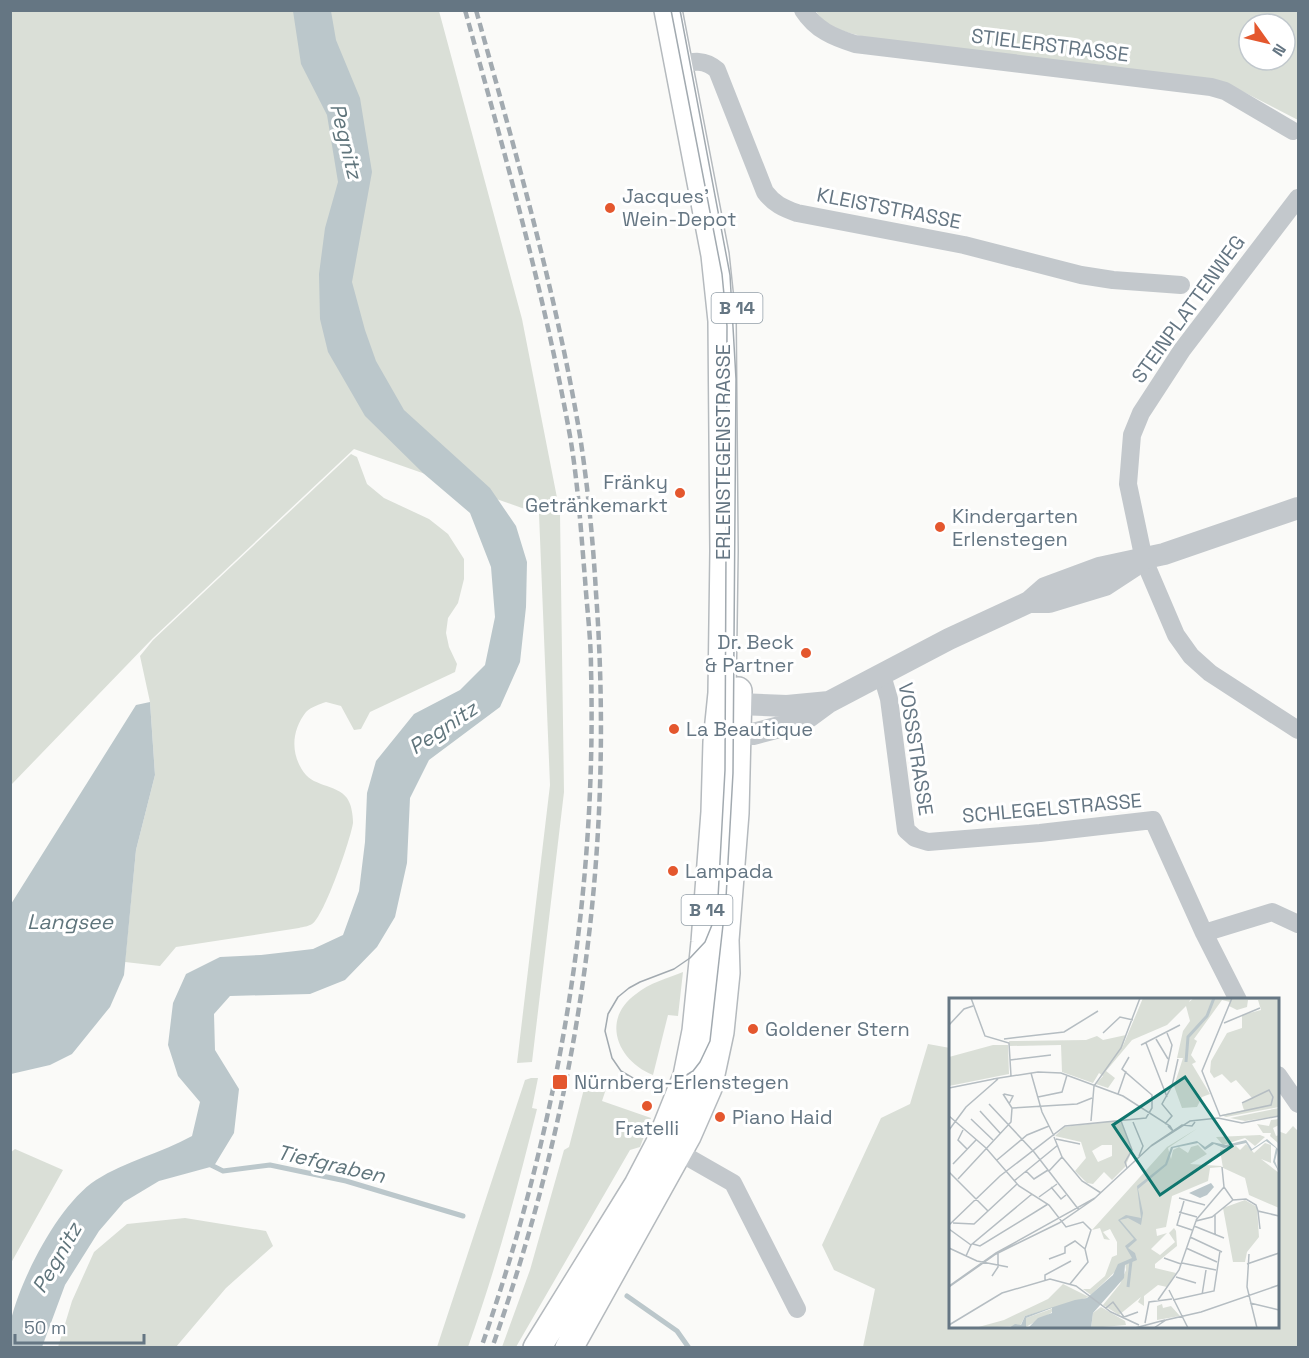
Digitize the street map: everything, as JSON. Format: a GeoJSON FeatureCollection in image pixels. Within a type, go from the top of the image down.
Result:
{"type":"FeatureCollection","features":[{"type":"Feature","properties":{"kind":"main road","name":"ERLENSTEGENSTRASSE"},"geometry":{"type":"LineString","coordinates":[[668,10],[685,63]]}},
{"type":"Feature","properties":{"kind":"main road","name":"ERLENSTEGENSTRASSE"},"geometry":{"type":"LineString","coordinates":[[569,1347],[618,1240],[670,1146],[694,1041],[705,942],[724,834],[732,718],[723,682],[722,321],[685,63],[684,10]]}},
{"type":"Feature","properties":{"kind":"main road","name":"ERLENSTEGENSTRASSE"},"geometry":{"type":"LineString","coordinates":[[537,1347],[618,1240]]}},
{"type":"Feature","properties":{"kind":"street","name":"STIELERSTRASSE"},"geometry":{"type":"LineString","coordinates":[[803,10],[809,20],[820,30],[855,44],[1211,87],[1225,91],[1293,131]]}},
{"type":"Feature","properties":{"kind":"street","name":"KLEISTSTRASSE"},"geometry":{"type":"LineString","coordinates":[[685,63],[704,62],[717,70],[765,192],[782,208],[797,213],[964,245],[1081,275],[1181,285]]}},
{"type":"Feature","properties":{"kind":"street","name":"STEINPLATTENWEG"},"geometry":{"type":"LineString","coordinates":[[1299,198],[1182,350],[1141,413],[1132,435],[1128,484],[1144,560],[1176,635],[1191,656],[1210,673],[1299,730]]}},
{"type":"Feature","properties":{"kind":"street"},"geometry":{"type":"LineString","coordinates":[[732,718],[787,706],[829,702],[956,635],[1029,602],[1049,602],[1105,585],[1144,560],[1299,508]]}},
{"type":"Feature","properties":{"kind":"street","name":"VOSSSTRASSE"},"geometry":{"type":"LineString","coordinates":[[882,675],[889,699],[906,830]]}},
{"type":"Feature","properties":{"kind":"street","name":"SCHLEGELSTRASSE"},"geometry":{"type":"LineString","coordinates":[[906,830],[915,838],[928,842],[1040,833],[1153,820],[1204,933],[1237,998]]}},
{"type":"Feature","properties":{"kind":"street"},"geometry":{"type":"LineString","coordinates":[[1204,933],[1272,912],[1299,924]]}},
{"type":"Feature","properties":{"kind":"street"},"geometry":{"type":"LineString","coordinates":[[1279,1076],[1299,1104]]}},
{"type":"Feature","properties":{"kind":"street"},"geometry":{"type":"LineString","coordinates":[[670,1146],[733,1183],[797,1309]]}},
{"type":"Feature","properties":{"kind":"shaded area"},"geometry":{"type":"Polygon","coordinates":[[[11,11],[439,11],[522,319],[560,513],[564,792],[532,1062],[517,1063],[550,785],[539,514],[354,449],[153,638],[11,785],[11,11]]]}},
{"type":"Feature","properties":{"kind":"shaded area"},"geometry":{"type":"Polygon","coordinates":[[[816,11],[1298,11],[1298,120],[1232,86],[869,38],[839,29],[826,22],[816,11]]]}},
{"type":"Feature","properties":{"kind":"shaded area"},"geometry":{"type":"Polygon","coordinates":[[[351,454],[357,457],[367,484],[384,498],[429,519],[448,534],[464,559],[464,579],[458,603],[448,618],[446,633],[449,647],[457,664],[455,672],[370,712],[361,729],[354,730],[341,706],[326,702],[308,710],[301,719],[294,744],[301,768],[311,779],[337,790],[347,798],[351,806],[353,821],[336,876],[323,907],[312,924],[176,947],[160,966],[125,962],[136,850],[155,775],[150,702],[140,656],[153,640],[351,454]]]}},
{"type":"Feature","properties":{"kind":"shaded area"},"geometry":{"type":"Polygon","coordinates":[[[683,972],[678,1016],[668,1015],[653,1075],[641,1069],[623,1050],[616,1027],[619,1016],[625,1004],[641,990],[683,972]]]}},
{"type":"Feature","properties":{"kind":"shaded area"},"geometry":{"type":"Polygon","coordinates":[[[928,1044],[949,1048],[949,1328],[1279,1328],[1279,1131],[1286,1134],[1293,1126],[1298,1131],[1298,1347],[863,1347],[875,1289],[834,1270],[822,1245],[881,1118],[910,1104],[928,1044]]]}},
{"type":"Feature","properties":{"kind":"shaded area"},"geometry":{"type":"Polygon","coordinates":[[[538,1078],[532,1108],[537,1109],[506,1229],[468,1347],[437,1347],[525,1080],[538,1078]]]}},
{"type":"Feature","properties":{"kind":"shaded area"},"geometry":{"type":"Polygon","coordinates":[[[585,1085],[607,1086],[602,1101],[651,1118],[640,1147],[630,1150],[516,1347],[502,1347],[530,1270],[564,1150],[569,1147],[585,1085]]]}},
{"type":"Feature","properties":{"kind":"shaded area"},"geometry":{"type":"Polygon","coordinates":[[[15,1149],[63,1170],[11,1263],[10,1153],[15,1149]]]}},
{"type":"Feature","properties":{"kind":"shaded area"},"geometry":{"type":"Polygon","coordinates":[[[185,1218],[266,1231],[273,1246],[226,1288],[176,1347],[58,1347],[72,1301],[94,1252],[127,1224],[185,1218]]]}},
{"type":"Feature","properties":{"kind":"water","name":"Pegnitz"},"geometry":{"type":"Polygon","coordinates":[[[293,11],[331,11],[336,40],[360,98],[372,172],[352,282],[376,361],[404,410],[490,488],[516,526],[527,562],[526,607],[520,662],[500,707],[429,760],[410,798],[407,863],[395,917],[377,947],[345,980],[310,994],[230,996],[214,1014],[215,1050],[239,1089],[234,1133],[214,1166],[159,1181],[124,1202],[99,1231],[65,1285],[42,1347],[11,1347],[11,1320],[23,1284],[43,1243],[69,1206],[82,1191],[107,1173],[192,1136],[200,1102],[178,1076],[168,1045],[173,1003],[186,974],[220,957],[313,949],[343,935],[359,891],[365,842],[367,793],[376,761],[414,714],[460,690],[485,665],[495,617],[491,567],[470,513],[423,473],[365,416],[328,352],[320,319],[319,274],[325,228],[338,182],[327,115],[301,64],[293,11]]]}},
{"type":"Feature","properties":{"kind":"water","name":"Langsee"},"geometry":{"type":"Polygon","coordinates":[[[150,702],[155,775],[136,850],[124,975],[110,1007],[72,1054],[50,1065],[11,1074],[11,904],[136,705],[150,702]]]}},
{"type":"Feature","properties":{"kind":"waterway","name":"Tiefgraben"},"geometry":{"type":"LineString","coordinates":[[209,1164],[223,1171],[270,1165],[346,1181],[463,1216]]}},
{"type":"Feature","properties":{"kind":"waterway","name":"Tiefgraben"},"geometry":{"type":"LineString","coordinates":[[627,1296],[677,1331],[689,1348]]}},
{"type":"Feature","properties":{"kind":"tram line"},"geometry":{"type":"LineString","coordinates":[[671,10],[722,274],[727,326],[725,770],[718,898],[714,920],[705,942],[690,958],[674,969],[629,988],[618,997],[608,1014],[605,1031],[612,1058],[621,1071],[638,1081],[657,1086],[672,1084],[693,1071],[710,1041],[726,898],[733,773],[736,379],[730,275],[680,10]]}},
{"type":"Feature","properties":{"kind":"railway"},"geometry":{"type":"LineString","coordinates":[[465,10],[509,169],[560,382],[570,436],[579,508],[591,668],[591,755],[587,842],[579,928],[567,1013],[532,1182],[481,1348]]}},
{"type":"Feature","properties":{"kind":"railway"},"geometry":{"type":"LineString","coordinates":[[476,10],[547,275],[580,436],[590,515],[601,690],[600,786],[594,881],[584,976],[568,1070],[548,1163],[522,1256],[492,1348]]}},
{"type":"Feature","properties":{"kind":"place","name":"Jacques' Wein-Depot"},"geometry":{"type":"Point","coordinates":[610,208]}},
{"type":"Feature","properties":{"kind":"place","name":"Fränky Getränkemarkt"},"geometry":{"type":"Point","coordinates":[680,493]}},
{"type":"Feature","properties":{"kind":"place","name":"Kindergarten Erlenstegen"},"geometry":{"type":"Point","coordinates":[940,527]}},
{"type":"Feature","properties":{"kind":"place","name":"Dr. Beck & Partner"},"geometry":{"type":"Point","coordinates":[806,653]}},
{"type":"Feature","properties":{"kind":"place","name":"La Beautique"},"geometry":{"type":"Point","coordinates":[674,729]}},
{"type":"Feature","properties":{"kind":"place","name":"Lampada"},"geometry":{"type":"Point","coordinates":[673,871]}},
{"type":"Feature","properties":{"kind":"place","name":"Goldener Stern"},"geometry":{"type":"Point","coordinates":[753,1029]}},
{"type":"Feature","properties":{"kind":"place","name":"Nürnberg-Erlenstegen"},"geometry":{"type":"Point","coordinates":[560,1082]}},
{"type":"Feature","properties":{"kind":"place","name":"Fratelli"},"geometry":{"type":"Point","coordinates":[647,1106]}},
{"type":"Feature","properties":{"kind":"place","name":"Piano Haid"},"geometry":{"type":"Point","coordinates":[720,1117]}}]}
